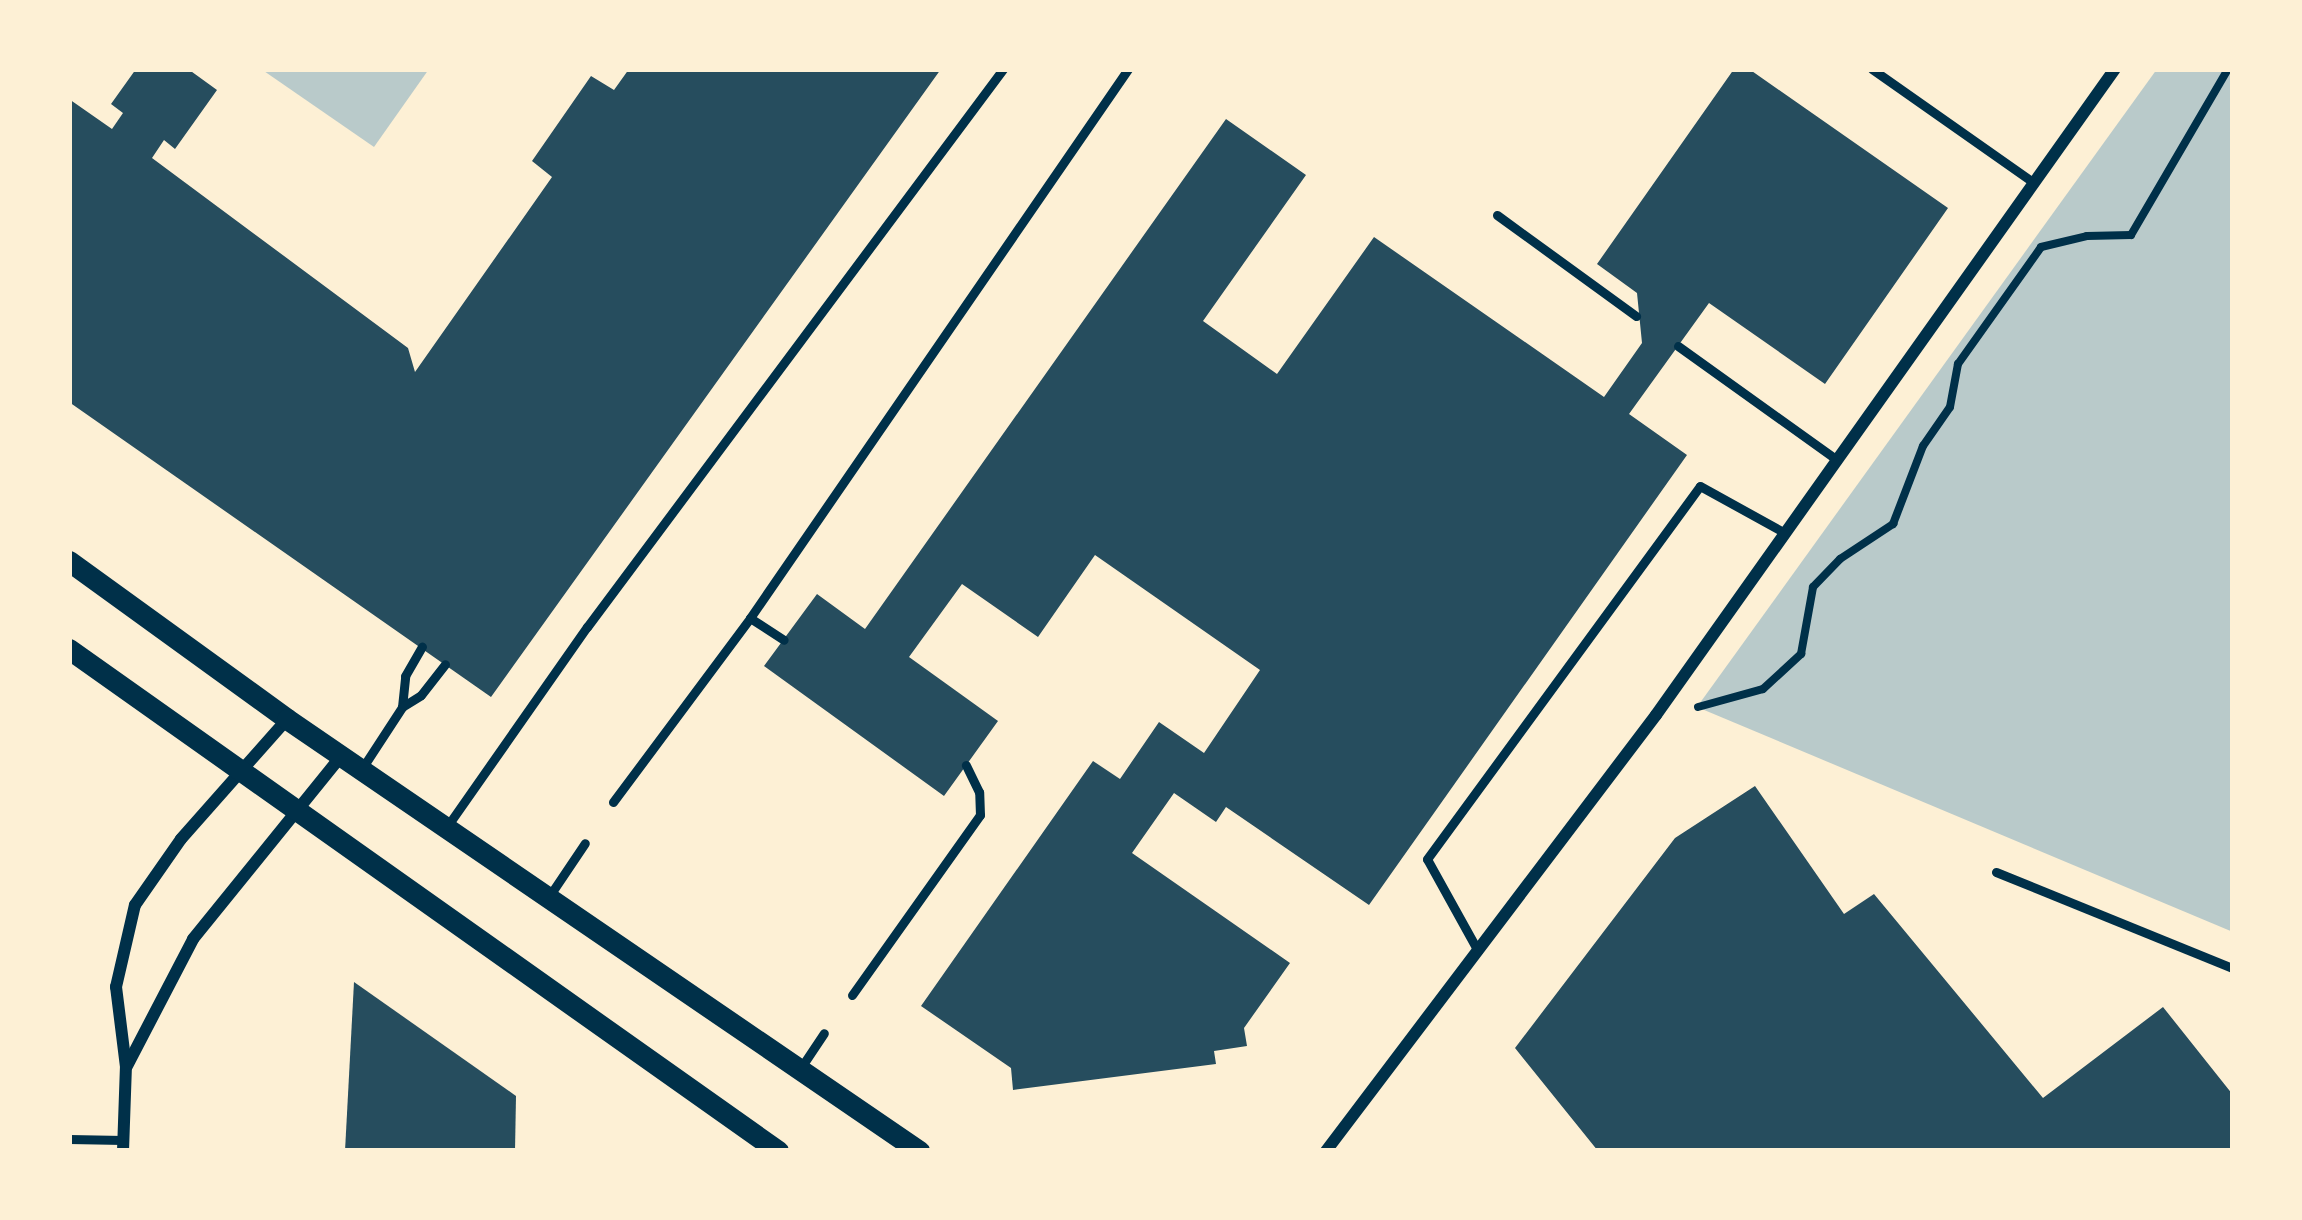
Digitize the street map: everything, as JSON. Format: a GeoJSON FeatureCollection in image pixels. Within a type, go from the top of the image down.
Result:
{"type":"FeatureCollection","features":[{"type":"Feature","properties":{"kind":"street"},"geometry":{"type":"LineString","coordinates":[[1326,1151],[1656,715],[2115,69]]}},
{"type":"Feature","properties":{"kind":"street"},"geometry":{"type":"LineString","coordinates":[[69,561],[340,756],[919,1151]]}},
{"type":"Feature","properties":{"kind":"street"},"geometry":{"type":"LineString","coordinates":[[69,649],[778,1151]]}},
{"type":"Feature","properties":{"kind":"street"},"geometry":{"type":"LineString","coordinates":[[123,1148],[126,1067],[116,987],[136,905],[238,771],[287,719]]}},
{"type":"Feature","properties":{"kind":"street"},"geometry":{"type":"LineString","coordinates":[[126,1067],[193,939],[340,756]]}},
{"type":"Feature","properties":{"kind":"lane"},"geometry":{"type":"LineString","coordinates":[[446,828],[586,627],[1003,69]]}},
{"type":"Feature","properties":{"kind":"lane"},"geometry":{"type":"LineString","coordinates":[[614,802],[750,618],[1128,69]]}},
{"type":"Feature","properties":{"kind":"lane"},"geometry":{"type":"LineString","coordinates":[[1872,69],[2034,183]]}},
{"type":"Feature","properties":{"kind":"lane"},"geometry":{"type":"LineString","coordinates":[[1497,215],[1636,316]]}},
{"type":"Feature","properties":{"kind":"lane"},"geometry":{"type":"LineString","coordinates":[[1678,346],[1837,460]]}},
{"type":"Feature","properties":{"kind":"lane"},"geometry":{"type":"LineString","coordinates":[[1478,951],[1427,859],[1686,504],[1700,486],[1785,533]]}},
{"type":"Feature","properties":{"kind":"lane"},"geometry":{"type":"LineString","coordinates":[[750,618],[784,640]]}},
{"type":"Feature","properties":{"kind":"lane"},"geometry":{"type":"LineString","coordinates":[[402,707],[405,676],[422,647]]}},
{"type":"Feature","properties":{"kind":"lane"},"geometry":{"type":"LineString","coordinates":[[361,770],[402,707],[422,694],[445,664]]}},
{"type":"Feature","properties":{"kind":"lane"},"geometry":{"type":"LineString","coordinates":[[852,995],[980,814],[979,792],[966,764]]}},
{"type":"Feature","properties":{"kind":"lane"},"geometry":{"type":"LineString","coordinates":[[548,898],[585,843]]}},
{"type":"Feature","properties":{"kind":"lane"},"geometry":{"type":"LineString","coordinates":[[1996,872],[2233,968]]}},
{"type":"Feature","properties":{"kind":"lane"},"geometry":{"type":"LineString","coordinates":[[800,1070],[824,1033]]}},
{"type":"Feature","properties":{"kind":"lane"},"geometry":{"type":"LineString","coordinates":[[69,1139],[123,1148]]}},
{"type":"Feature","properties":{"kind":"path"},"geometry":{"type":"LineString","coordinates":[[1656,715],[1763,689],[1801,654],[1814,587],[1840,559],[1893,524],[1923,446],[1950,407],[1958,364],[2041,247],[2087,236],[2131,235],[2228,69]]}},
{"type":"Feature","properties":{"kind":"shaded area"},"geometry":{"type":"Polygon","coordinates":[[[261,69],[429,69],[374,147],[261,69]]]}},
{"type":"Feature","properties":{"kind":"shaded area"},"geometry":{"type":"Polygon","coordinates":[[[2157,69],[2233,69],[2233,932],[1697,707],[2157,69]]]}},
{"type":"Feature","properties":{"kind":"building"},"geometry":{"type":"Polygon","coordinates":[[[136,69],[188,69],[217,90],[175,149],[164,140],[152,158],[408,348],[415,372],[552,177],[532,161],[591,76],[614,90],[629,69],[941,69],[491,697],[69,402],[69,99],[112,129],[123,113],[111,104],[136,69]]]}},
{"type":"Feature","properties":{"kind":"building"},"geometry":{"type":"Polygon","coordinates":[[[1734,69],[1749,69],[1948,208],[1825,384],[1709,303],[1629,414],[1687,455],[1369,905],[1226,807],[1216,822],[1174,793],[1132,853],[1290,963],[1244,1028],[1247,1046],[1214,1051],[1216,1064],[1013,1090],[1011,1068],[921,1006],[1093,761],[1120,779],[1159,722],[1204,753],[1260,670],[1095,555],[1038,637],[962,584],[909,657],[998,721],[944,796],[764,666],[817,594],[865,629],[1226,119],[1306,175],[1203,321],[1277,374],[1374,237],[1604,397],[1642,343],[1637,293],[1597,264],[1734,69]]]}},
{"type":"Feature","properties":{"kind":"building"},"geometry":{"type":"Polygon","coordinates":[[[1755,786],[1844,914],[1874,894],[2043,1098],[2163,1007],[2233,1095],[2233,1151],[1598,1151],[1515,1048],[1675,838],[1755,786]]]}},
{"type":"Feature","properties":{"kind":"building"},"geometry":{"type":"Polygon","coordinates":[[[354,982],[516,1096],[515,1151],[345,1151],[354,982]]]}}]}
